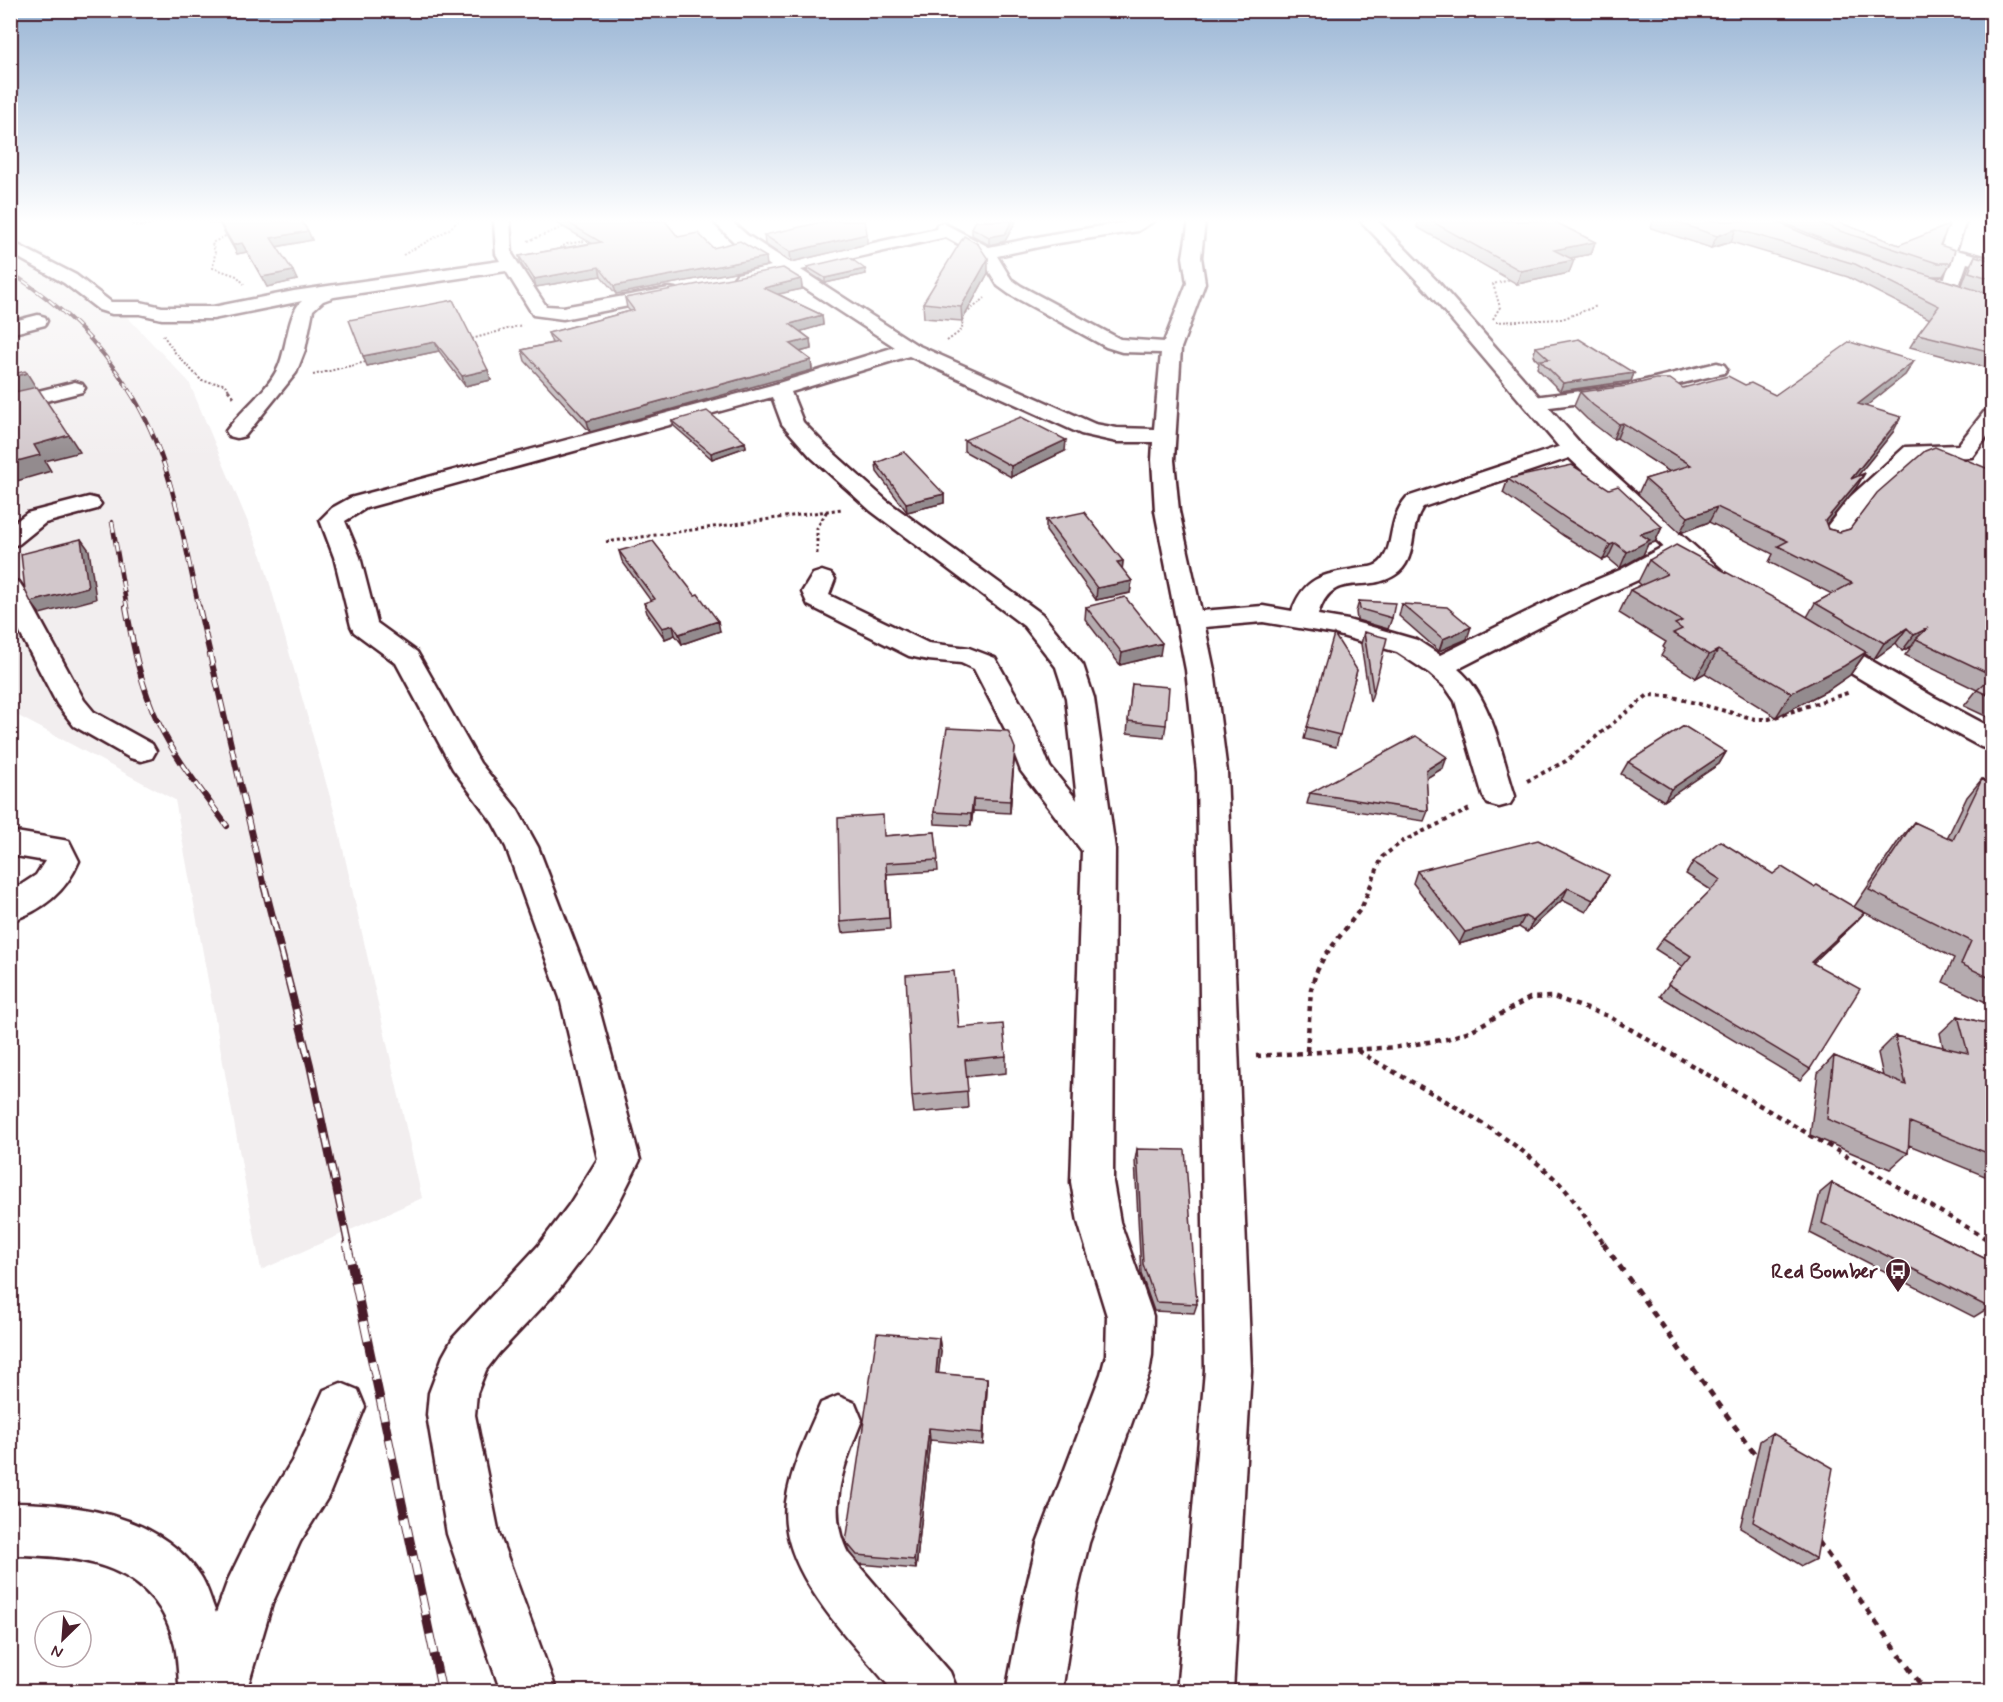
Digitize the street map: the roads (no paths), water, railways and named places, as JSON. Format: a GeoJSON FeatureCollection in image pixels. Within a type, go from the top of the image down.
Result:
{"type":"FeatureCollection","features":[{"type":"Feature","properties":{"kind":"street"},"geometry":{"type":"LineString","coordinates":[[98,300],[105,306],[127,309],[142,308],[162,313],[213,313],[273,300]]}},
{"type":"Feature","properties":{"kind":"street"},"geometry":{"type":"LineString","coordinates":[[237,431],[286,373],[296,350],[304,308],[313,300]]}},
{"type":"Feature","properties":{"kind":"street"},"geometry":{"type":"LineString","coordinates":[[533,300],[540,311],[563,313],[627,300]]}},
{"type":"Feature","properties":{"kind":"street"},"geometry":{"type":"LineString","coordinates":[[834,300],[917,353],[1089,429],[1117,435],[1164,436]]}},
{"type":"Feature","properties":{"kind":"street"},"geometry":{"type":"LineString","coordinates":[[1033,300],[1116,345],[1171,348]]}},
{"type":"Feature","properties":{"kind":"street"},"geometry":{"type":"LineString","coordinates":[[1189,300],[1171,348],[1163,460],[1167,511],[1200,670],[1212,772],[1228,1370],[1205,1692]]}},
{"type":"Feature","properties":{"kind":"street"},"geometry":{"type":"LineString","coordinates":[[1445,300],[1573,449],[1679,548],[1726,583]]}},
{"type":"Feature","properties":{"kind":"street"},"geometry":{"type":"LineString","coordinates":[[10,328],[38,321]]}},
{"type":"Feature","properties":{"kind":"street"},"geometry":{"type":"LineString","coordinates":[[529,1692],[474,1534],[451,1414],[452,1395],[470,1352],[495,1322],[544,1272],[604,1190],[619,1160],[578,998],[522,847],[506,817],[468,770],[407,658],[364,626],[347,557],[332,520],[358,503],[917,353]]}},
{"type":"Feature","properties":{"kind":"street"},"geometry":{"type":"LineString","coordinates":[[1534,403],[1621,392],[1717,369]]}},
{"type":"Feature","properties":{"kind":"street"},"geometry":{"type":"LineString","coordinates":[[10,404],[75,388]]}},
{"type":"Feature","properties":{"kind":"street"},"geometry":{"type":"LineString","coordinates":[[779,389],[789,417],[798,431],[879,506],[1033,620],[1069,665],[1080,698],[1099,849],[1092,1182],[1099,1222],[1130,1316],[1129,1355],[1125,1374],[1063,1543],[1051,1593],[1034,1692]]}},
{"type":"Feature","properties":{"kind":"street"},"geometry":{"type":"LineString","coordinates":[[1830,538],[1858,502],[1913,452],[1964,452],[1992,417]]}},
{"type":"Feature","properties":{"kind":"street"},"geometry":{"type":"LineString","coordinates":[[1303,620],[1309,598],[1325,583],[1382,572],[1391,567],[1398,553],[1407,509],[1415,502],[1573,449]]}},
{"type":"Feature","properties":{"kind":"street"},"geometry":{"type":"LineString","coordinates":[[10,539],[28,522],[36,518],[89,504]]}},
{"type":"Feature","properties":{"kind":"street"},"geometry":{"type":"LineString","coordinates":[[1439,666],[1574,599],[1629,575],[1679,548]]}},
{"type":"Feature","properties":{"kind":"street"},"geometry":{"type":"LineString","coordinates":[[822,579],[815,592],[817,600],[919,650],[934,654],[964,653],[977,657],[985,664],[1019,727],[1036,771],[1099,849]]}},
{"type":"Feature","properties":{"kind":"street"},"geometry":{"type":"LineString","coordinates":[[10,588],[72,704],[84,719],[141,751]]}},
{"type":"Feature","properties":{"kind":"street"},"geometry":{"type":"LineString","coordinates":[[1191,620],[1263,614],[1338,626],[1407,646],[1439,666],[1469,700],[1499,796]]}},
{"type":"Feature","properties":{"kind":"street"},"geometry":{"type":"LineString","coordinates":[[1799,629],[1885,681],[1992,741]]}},
{"type":"Feature","properties":{"kind":"street"},"geometry":{"type":"LineString","coordinates":[[10,843],[57,850],[62,861],[58,874],[48,884],[10,908]]}},
{"type":"Feature","properties":{"kind":"street"},"geometry":{"type":"LineString","coordinates":[[218,1692],[250,1590],[282,1524],[310,1479],[341,1407]]}},
{"type":"Feature","properties":{"kind":"street"},"geometry":{"type":"LineString","coordinates":[[838,1420],[818,1468],[812,1504],[815,1543],[829,1572],[930,1692]]}},
{"type":"Feature","properties":{"kind":"street"},"geometry":{"type":"LineString","coordinates":[[10,1529],[49,1529],[115,1542],[153,1561],[182,1594],[202,1645],[208,1692]]}},
{"type":"Feature","properties":{"kind":"railway"},"geometry":{"type":"LineString","coordinates":[[49,300],[91,339],[130,391]]}},
{"type":"Feature","properties":{"kind":"railway"},"geometry":{"type":"LineString","coordinates":[[129,390],[143,415],[165,468],[199,608]]}},
{"type":"Feature","properties":{"kind":"railway"},"geometry":{"type":"LineString","coordinates":[[112,522],[127,608]]}},
{"type":"Feature","properties":{"kind":"railway"},"geometry":{"type":"LineString","coordinates":[[126,607],[142,680],[152,709],[181,763],[227,826]]}},
{"type":"Feature","properties":{"kind":"railway"},"geometry":{"type":"LineString","coordinates":[[199,607],[264,887]]}},
{"type":"Feature","properties":{"kind":"railway"},"geometry":{"type":"LineString","coordinates":[[264,885],[310,1065],[348,1244]]}},
{"type":"Feature","properties":{"kind":"railway"},"geometry":{"type":"LineString","coordinates":[[347,1243],[442,1692]]}},
{"type":"Feature","properties":{"kind":"place","name":"Red Bomber"},"geometry":{"type":"Point","coordinates":[1898,1294]}}]}
